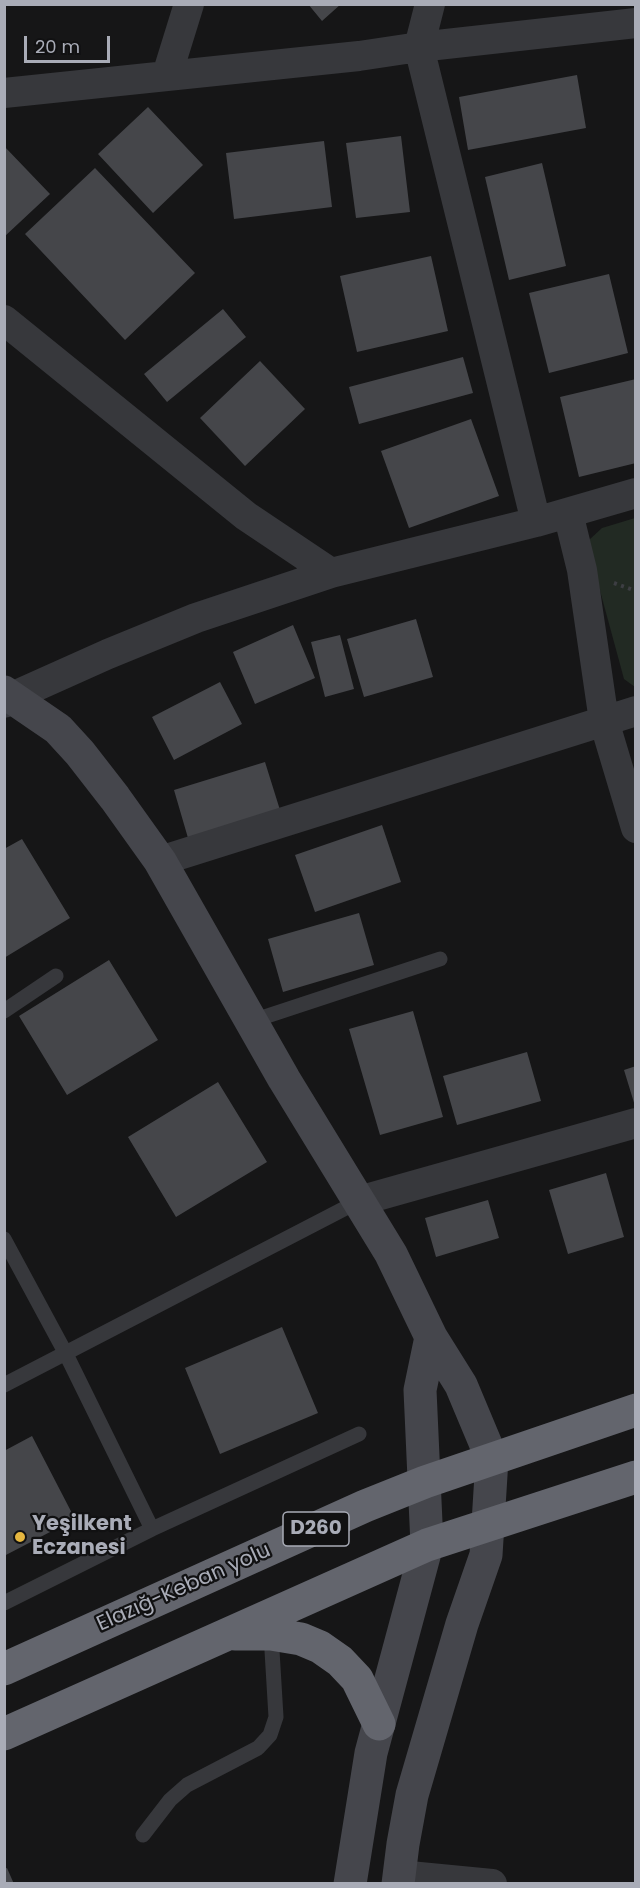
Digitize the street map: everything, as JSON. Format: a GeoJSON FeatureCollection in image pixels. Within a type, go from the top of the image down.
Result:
{"type":"FeatureCollection","features":[{"type":"Feature","properties":{"kind":"highway","name":"Elazığ-Keban yolu"},"geometry":{"type":"LineString","coordinates":[[4,1669],[365,1506],[425,1482],[636,1410]]}},
{"type":"Feature","properties":{"kind":"highway","name":"D260"},"geometry":{"type":"LineString","coordinates":[[4,1734],[427,1545],[636,1477]]}},
{"type":"Feature","properties":{"kind":"highway"},"geometry":{"type":"LineString","coordinates":[[227,1634],[271,1634],[301,1639],[321,1647],[340,1661],[357,1679],[379,1724]]}},
{"type":"Feature","properties":{"kind":"main road"},"geometry":{"type":"LineString","coordinates":[[7,697],[57,729],[81,753],[160,861],[284,1079],[391,1254],[431,1337],[461,1385],[492,1459],[486,1555],[458,1635],[412,1795],[399,1879]]}},
{"type":"Feature","properties":{"kind":"main road"},"geometry":{"type":"LineString","coordinates":[[350,1884],[371,1753],[427,1545],[420,1390],[431,1337]]}},
{"type":"Feature","properties":{"kind":"street"},"geometry":{"type":"LineString","coordinates":[[167,75],[189,4]]}},
{"type":"Feature","properties":{"kind":"street"},"geometry":{"type":"LineString","coordinates":[[430,4],[419,47],[536,522]]}},
{"type":"Feature","properties":{"kind":"street"},"geometry":{"type":"LineString","coordinates":[[4,93],[359,56],[419,47],[636,23]]}},
{"type":"Feature","properties":{"kind":"street"},"geometry":{"type":"LineString","coordinates":[[4,320],[246,516],[331,573]]}},
{"type":"Feature","properties":{"kind":"street"},"geometry":{"type":"LineString","coordinates":[[7,697],[196,618],[331,573],[536,522],[636,493]]}},
{"type":"Feature","properties":{"kind":"street"},"geometry":{"type":"LineString","coordinates":[[568,513],[582,570],[604,722],[636,828]]}},
{"type":"Feature","properties":{"kind":"street"},"geometry":{"type":"LineString","coordinates":[[160,861],[636,711]]}},
{"type":"Feature","properties":{"kind":"street"},"geometry":{"type":"LineString","coordinates":[[359,1201],[636,1123]]}},
{"type":"Feature","properties":{"kind":"street"},"geometry":{"type":"LineString","coordinates":[[399,1879],[492,1884]]}},
{"type":"Feature","properties":{"kind":"lane"},"geometry":{"type":"LineString","coordinates":[[252,1022],[440,959]]}},
{"type":"Feature","properties":{"kind":"lane"},"geometry":{"type":"LineString","coordinates":[[4,1011],[56,976]]}},
{"type":"Feature","properties":{"kind":"lane"},"geometry":{"type":"LineString","coordinates":[[4,1385],[359,1201]]}},
{"type":"Feature","properties":{"kind":"lane"},"geometry":{"type":"LineString","coordinates":[[4,1239],[66,1354],[152,1529]]}},
{"type":"Feature","properties":{"kind":"lane"},"geometry":{"type":"LineString","coordinates":[[4,1603],[152,1529],[359,1434]]}},
{"type":"Feature","properties":{"kind":"lane"},"geometry":{"type":"LineString","coordinates":[[143,1835],[170,1800],[188,1785],[258,1748],[270,1736],[276,1717],[271,1634]]}},
{"type":"Feature","properties":{"kind":"shaded area"},"geometry":{"type":"Polygon","coordinates":[[[635,518],[635,687],[624,679],[589,550],[589,540],[602,528],[635,518]]]}},
{"type":"Feature","properties":{"kind":"building"},"geometry":{"type":"Polygon","coordinates":[[[308,4],[341,4],[322,21],[308,4]]]}},
{"type":"Feature","properties":{"kind":"building"},"geometry":{"type":"Polygon","coordinates":[[[577,75],[586,128],[468,150],[459,97],[577,75]]]}},
{"type":"Feature","properties":{"kind":"building"},"geometry":{"type":"Polygon","coordinates":[[[148,107],[203,165],[153,213],[98,154],[148,107]]]}},
{"type":"Feature","properties":{"kind":"building"},"geometry":{"type":"Polygon","coordinates":[[[401,136],[410,212],[356,218],[346,143],[401,136]]]}},
{"type":"Feature","properties":{"kind":"building"},"geometry":{"type":"Polygon","coordinates":[[[324,141],[332,207],[234,219],[226,153],[324,141]]]}},
{"type":"Feature","properties":{"kind":"building"},"geometry":{"type":"Polygon","coordinates":[[[4,146],[50,194],[4,237],[4,146]]]}},
{"type":"Feature","properties":{"kind":"building"},"geometry":{"type":"Polygon","coordinates":[[[542,163],[566,266],[509,280],[485,177],[542,163]]]}},
{"type":"Feature","properties":{"kind":"building"},"geometry":{"type":"Polygon","coordinates":[[[95,168],[195,273],[125,340],[25,234],[95,168]]]}},
{"type":"Feature","properties":{"kind":"building"},"geometry":{"type":"Polygon","coordinates":[[[431,256],[448,331],[357,352],[340,276],[431,256]]]}},
{"type":"Feature","properties":{"kind":"building"},"geometry":{"type":"Polygon","coordinates":[[[609,274],[628,353],[549,373],[529,293],[609,274]]]}},
{"type":"Feature","properties":{"kind":"building"},"geometry":{"type":"Polygon","coordinates":[[[223,309],[246,337],[167,402],[144,374],[223,309]]]}},
{"type":"Feature","properties":{"kind":"building"},"geometry":{"type":"Polygon","coordinates":[[[463,357],[473,393],[359,424],[349,387],[463,357]]]}},
{"type":"Feature","properties":{"kind":"building"},"geometry":{"type":"Polygon","coordinates":[[[260,361],[305,409],[245,466],[200,418],[260,361]]]}},
{"type":"Feature","properties":{"kind":"building"},"geometry":{"type":"Polygon","coordinates":[[[636,379],[636,463],[579,477],[560,397],[636,379]]]}},
{"type":"Feature","properties":{"kind":"building"},"geometry":{"type":"Polygon","coordinates":[[[471,419],[499,496],[409,528],[381,451],[471,419]]]}},
{"type":"Feature","properties":{"kind":"building"},"geometry":{"type":"Polygon","coordinates":[[[416,619],[433,677],[364,697],[347,639],[416,619]]]}},
{"type":"Feature","properties":{"kind":"building"},"geometry":{"type":"Polygon","coordinates":[[[293,625],[315,678],[255,704],[233,652],[293,625]]]}},
{"type":"Feature","properties":{"kind":"building"},"geometry":{"type":"Polygon","coordinates":[[[340,635],[354,689],[325,697],[311,642],[340,635]]]}},
{"type":"Feature","properties":{"kind":"building"},"geometry":{"type":"Polygon","coordinates":[[[220,682],[242,724],[174,760],[152,717],[220,682]]]}},
{"type":"Feature","properties":{"kind":"building"},"geometry":{"type":"Polygon","coordinates":[[[265,762],[280,810],[188,838],[174,790],[265,762]]]}},
{"type":"Feature","properties":{"kind":"building"},"geometry":{"type":"Polygon","coordinates":[[[382,825],[401,882],[315,912],[295,855],[382,825]]]}},
{"type":"Feature","properties":{"kind":"building"},"geometry":{"type":"Polygon","coordinates":[[[22,839],[70,918],[4,958],[4,849],[22,839]]]}},
{"type":"Feature","properties":{"kind":"building"},"geometry":{"type":"Polygon","coordinates":[[[359,913],[374,965],[283,992],[268,939],[359,913]]]}},
{"type":"Feature","properties":{"kind":"building"},"geometry":{"type":"Polygon","coordinates":[[[109,960],[158,1040],[67,1095],[19,1016],[109,960]]]}},
{"type":"Feature","properties":{"kind":"building"},"geometry":{"type":"Polygon","coordinates":[[[413,1011],[443,1117],[380,1135],[349,1029],[413,1011]]]}},
{"type":"Feature","properties":{"kind":"building"},"geometry":{"type":"Polygon","coordinates":[[[527,1052],[541,1101],[457,1125],[443,1076],[527,1052]]]}},
{"type":"Feature","properties":{"kind":"building"},"geometry":{"type":"Polygon","coordinates":[[[636,1066],[636,1106],[635,1106],[624,1070],[636,1066]]]}},
{"type":"Feature","properties":{"kind":"building"},"geometry":{"type":"Polygon","coordinates":[[[218,1082],[267,1162],[176,1217],[128,1137],[218,1082]]]}},
{"type":"Feature","properties":{"kind":"building"},"geometry":{"type":"Polygon","coordinates":[[[606,1173],[624,1237],[568,1254],[549,1190],[606,1173]]]}},
{"type":"Feature","properties":{"kind":"building"},"geometry":{"type":"Polygon","coordinates":[[[488,1200],[499,1238],[436,1257],[425,1218],[488,1200]]]}},
{"type":"Feature","properties":{"kind":"building"},"geometry":{"type":"Polygon","coordinates":[[[282,1327],[318,1413],[220,1454],[185,1368],[282,1327]]]}},
{"type":"Feature","properties":{"kind":"building"},"geometry":{"type":"Polygon","coordinates":[[[32,1436],[75,1519],[4,1556],[4,1451],[32,1436]]]}},
{"type":"Feature","properties":{"kind":"building"},"geometry":{"type":"Polygon","coordinates":[[[7,1868],[14,1884],[4,1884],[4,1869],[7,1868]]]}},
{"type":"Feature","properties":{"kind":"place","name":"Yeşilkent Eczanesi"},"geometry":{"type":"Point","coordinates":[20,1537]}}]}
